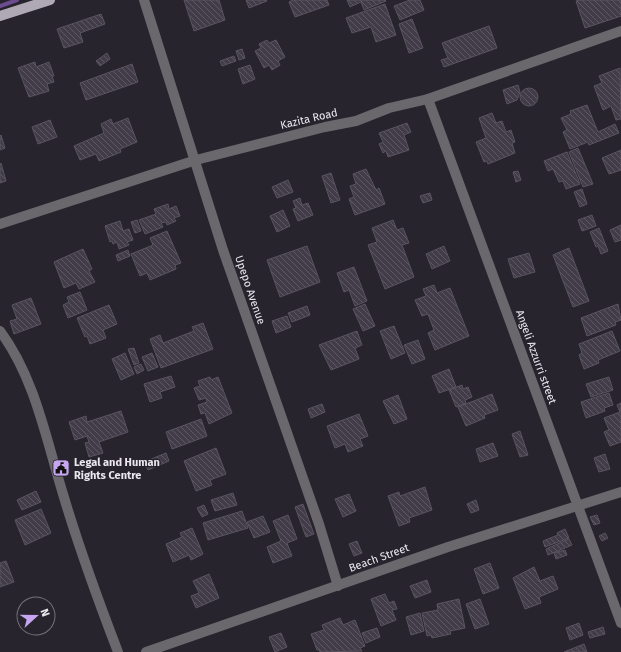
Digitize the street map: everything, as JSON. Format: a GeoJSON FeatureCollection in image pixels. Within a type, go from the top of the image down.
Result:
{"type":"FeatureCollection","features":[{"type":"Feature","properties":{"kind":"main road"},"geometry":{"type":"LineString","coordinates":[[0,16],[27,3],[50,0]]}},
{"type":"Feature","properties":{"kind":"street","name":"Upepo Avenue"},"geometry":{"type":"LineString","coordinates":[[144,0],[196,160],[223,250],[319,524],[338,586]]}},
{"type":"Feature","properties":{"kind":"street","name":"Kazita Road"},"geometry":{"type":"LineString","coordinates":[[0,224],[196,160],[325,127],[356,121],[389,108],[428,99],[621,32]]}},
{"type":"Feature","properties":{"kind":"street","name":"Angeli Azzurri street"},"geometry":{"type":"LineString","coordinates":[[428,99],[621,623]]}},
{"type":"Feature","properties":{"kind":"street"},"geometry":{"type":"LineString","coordinates":[[0,331],[13,349],[27,379],[74,531],[118,652]]}},
{"type":"Feature","properties":{"kind":"street","name":"Beach Street"},"geometry":{"type":"LineString","coordinates":[[146,652],[448,547],[578,507],[621,492]]}},
{"type":"Feature","properties":{"kind":"building"},"geometry":{"type":"Polygon","coordinates":[[[184,0],[219,0],[225,20],[194,31],[184,0]]]}},
{"type":"Feature","properties":{"kind":"building"},"geometry":{"type":"Polygon","coordinates":[[[246,0],[266,0],[267,1],[249,8],[246,0]]]}},
{"type":"Feature","properties":{"kind":"building"},"geometry":{"type":"Polygon","coordinates":[[[293,0],[327,0],[329,5],[295,17],[289,2],[293,0]]]}},
{"type":"Feature","properties":{"kind":"building"},"geometry":{"type":"Polygon","coordinates":[[[347,0],[386,1],[364,10],[361,2],[350,7],[347,0]]]}},
{"type":"Feature","properties":{"kind":"building"},"geometry":{"type":"Polygon","coordinates":[[[410,0],[420,0],[424,10],[400,20],[394,6],[410,0]]]}},
{"type":"Feature","properties":{"kind":"building"},"geometry":{"type":"Polygon","coordinates":[[[621,0],[621,16],[585,28],[576,1],[621,0]]]}},
{"type":"Feature","properties":{"kind":"building"},"geometry":{"type":"Polygon","coordinates":[[[385,4],[396,35],[376,42],[371,27],[352,33],[346,18],[385,4]]]}},
{"type":"Feature","properties":{"kind":"building"},"geometry":{"type":"Polygon","coordinates":[[[101,14],[105,24],[80,33],[83,42],[64,48],[57,29],[101,14]]]}},
{"type":"Feature","properties":{"kind":"building"},"geometry":{"type":"Polygon","coordinates":[[[412,19],[423,48],[409,53],[399,24],[412,19]]]}},
{"type":"Feature","properties":{"kind":"building"},"geometry":{"type":"Polygon","coordinates":[[[489,26],[497,48],[444,67],[441,60],[448,58],[442,43],[489,26]]]}},
{"type":"Feature","properties":{"kind":"building"},"geometry":{"type":"Polygon","coordinates":[[[267,40],[269,43],[276,40],[285,57],[278,61],[280,65],[272,70],[269,65],[264,68],[255,51],[261,48],[259,44],[267,40]]]}},
{"type":"Feature","properties":{"kind":"building"},"geometry":{"type":"Polygon","coordinates":[[[242,49],[245,58],[239,60],[236,51],[242,49]]]}},
{"type":"Feature","properties":{"kind":"building"},"geometry":{"type":"Polygon","coordinates":[[[107,53],[110,59],[100,66],[96,61],[107,53]]]}},
{"type":"Feature","properties":{"kind":"building"},"geometry":{"type":"Polygon","coordinates":[[[234,56],[236,61],[222,66],[220,61],[234,56]]]}},
{"type":"Feature","properties":{"kind":"building"},"geometry":{"type":"Polygon","coordinates":[[[35,62],[36,67],[49,62],[54,76],[52,76],[54,82],[47,84],[49,91],[29,97],[18,68],[35,62]]]}},
{"type":"Feature","properties":{"kind":"building"},"geometry":{"type":"Polygon","coordinates":[[[132,64],[138,82],[86,100],[80,83],[132,64]]]}},
{"type":"Feature","properties":{"kind":"building"},"geometry":{"type":"Polygon","coordinates":[[[250,65],[255,79],[243,84],[238,69],[250,65]]]}},
{"type":"Feature","properties":{"kind":"building"},"geometry":{"type":"Polygon","coordinates":[[[620,68],[621,119],[616,120],[611,106],[603,110],[594,86],[602,83],[599,76],[620,68]]]}},
{"type":"Feature","properties":{"kind":"building"},"geometry":{"type":"Polygon","coordinates":[[[518,85],[520,92],[517,100],[507,104],[503,90],[518,85]]]}},
{"type":"Feature","properties":{"kind":"building"},"geometry":{"type":"Polygon","coordinates":[[[529,88],[535,91],[538,97],[535,103],[529,106],[523,103],[520,97],[523,91],[529,88]]]}},
{"type":"Feature","properties":{"kind":"building"},"geometry":{"type":"Polygon","coordinates":[[[587,105],[598,132],[615,124],[619,133],[589,145],[588,142],[570,149],[563,132],[567,130],[561,118],[571,114],[570,111],[587,105]]]}},
{"type":"Feature","properties":{"kind":"building"},"geometry":{"type":"Polygon","coordinates":[[[492,113],[496,123],[502,121],[506,132],[511,130],[515,142],[512,143],[515,153],[488,164],[487,161],[484,162],[476,142],[486,138],[479,118],[492,113]]]}},
{"type":"Feature","properties":{"kind":"building"},"geometry":{"type":"Polygon","coordinates":[[[128,118],[137,142],[120,149],[121,152],[99,161],[96,154],[80,160],[74,146],[104,133],[101,124],[111,119],[113,124],[128,118]]]}},
{"type":"Feature","properties":{"kind":"building"},"geometry":{"type":"Polygon","coordinates":[[[50,120],[57,137],[38,144],[32,127],[50,120]]]}},
{"type":"Feature","properties":{"kind":"building"},"geometry":{"type":"Polygon","coordinates":[[[407,123],[411,132],[404,135],[409,150],[388,157],[386,151],[383,153],[379,144],[383,142],[379,133],[407,123]]]}},
{"type":"Feature","properties":{"kind":"building"},"geometry":{"type":"Polygon","coordinates":[[[1,135],[5,148],[0,150],[0,136],[1,135]]]}},
{"type":"Feature","properties":{"kind":"building"},"geometry":{"type":"Polygon","coordinates":[[[578,148],[593,184],[583,187],[569,152],[578,148]]]}},
{"type":"Feature","properties":{"kind":"building"},"geometry":{"type":"Polygon","coordinates":[[[621,150],[621,170],[609,174],[602,158],[621,150]]]}},
{"type":"Feature","properties":{"kind":"building"},"geometry":{"type":"Polygon","coordinates":[[[567,152],[580,184],[566,189],[563,181],[559,182],[553,169],[548,171],[544,161],[567,152]]]}},
{"type":"Feature","properties":{"kind":"building"},"geometry":{"type":"Polygon","coordinates":[[[1,163],[6,181],[0,183],[0,164],[1,163]]]}},
{"type":"Feature","properties":{"kind":"building"},"geometry":{"type":"Polygon","coordinates":[[[366,169],[376,190],[379,188],[385,204],[355,215],[349,199],[354,197],[350,186],[356,184],[353,174],[366,169]]]}},
{"type":"Feature","properties":{"kind":"building"},"geometry":{"type":"Polygon","coordinates":[[[518,171],[521,180],[516,182],[513,172],[518,171]]]}},
{"type":"Feature","properties":{"kind":"building"},"geometry":{"type":"Polygon","coordinates":[[[331,173],[340,200],[331,203],[322,176],[331,173]]]}},
{"type":"Feature","properties":{"kind":"building"},"geometry":{"type":"Polygon","coordinates":[[[288,180],[293,192],[277,198],[272,187],[288,180]]]}},
{"type":"Feature","properties":{"kind":"building"},"geometry":{"type":"Polygon","coordinates":[[[582,189],[587,204],[580,207],[574,192],[582,189]]]}},
{"type":"Feature","properties":{"kind":"building"},"geometry":{"type":"Polygon","coordinates":[[[430,193],[432,200],[423,203],[420,196],[430,193]]]}},
{"type":"Feature","properties":{"kind":"building"},"geometry":{"type":"Polygon","coordinates":[[[300,198],[302,205],[308,203],[313,215],[298,221],[293,209],[296,208],[293,201],[300,198]]]}},
{"type":"Feature","properties":{"kind":"building"},"geometry":{"type":"Polygon","coordinates":[[[168,204],[169,209],[176,206],[180,216],[174,218],[176,221],[167,225],[166,222],[161,223],[163,227],[145,234],[139,220],[156,214],[154,209],[168,204]]]}},
{"type":"Feature","properties":{"kind":"building"},"geometry":{"type":"Polygon","coordinates":[[[283,210],[290,226],[277,232],[270,216],[283,210]]]}},
{"type":"Feature","properties":{"kind":"building"},"geometry":{"type":"Polygon","coordinates":[[[592,215],[596,226],[582,231],[578,220],[592,215]]]}},
{"type":"Feature","properties":{"kind":"building"},"geometry":{"type":"Polygon","coordinates":[[[137,220],[141,231],[135,233],[131,222],[137,220]]]}},
{"type":"Feature","properties":{"kind":"building"},"geometry":{"type":"Polygon","coordinates":[[[393,220],[397,230],[403,228],[409,243],[402,245],[414,277],[385,289],[368,245],[377,242],[372,228],[393,220]]]}},
{"type":"Feature","properties":{"kind":"building"},"geometry":{"type":"Polygon","coordinates":[[[120,221],[123,231],[129,229],[133,240],[127,242],[129,245],[119,249],[117,242],[113,244],[112,241],[110,242],[105,226],[120,221]]]}},
{"type":"Feature","properties":{"kind":"building"},"geometry":{"type":"Polygon","coordinates":[[[621,225],[621,240],[615,242],[610,230],[621,225]]]}},
{"type":"Feature","properties":{"kind":"building"},"geometry":{"type":"Polygon","coordinates":[[[599,228],[608,251],[601,254],[598,246],[596,247],[590,232],[599,228]]]}},
{"type":"Feature","properties":{"kind":"building"},"geometry":{"type":"Polygon","coordinates":[[[167,231],[181,263],[175,265],[176,269],[150,280],[147,273],[140,276],[131,254],[153,245],[150,238],[167,231]]]}},
{"type":"Feature","properties":{"kind":"building"},"geometry":{"type":"Polygon","coordinates":[[[307,246],[320,282],[280,297],[267,260],[307,246]]]}},
{"type":"Feature","properties":{"kind":"building"},"geometry":{"type":"Polygon","coordinates":[[[444,246],[450,261],[432,269],[426,254],[444,246]]]}},
{"type":"Feature","properties":{"kind":"building"},"geometry":{"type":"Polygon","coordinates":[[[569,248],[589,301],[573,307],[553,255],[569,248]]]}},
{"type":"Feature","properties":{"kind":"building"},"geometry":{"type":"Polygon","coordinates":[[[83,249],[92,269],[89,271],[95,282],[79,289],[76,283],[64,288],[54,262],[83,249]]]}},
{"type":"Feature","properties":{"kind":"building"},"geometry":{"type":"Polygon","coordinates":[[[128,250],[130,256],[118,261],[116,255],[128,250]]]}},
{"type":"Feature","properties":{"kind":"building"},"geometry":{"type":"Polygon","coordinates":[[[529,253],[535,272],[514,278],[508,259],[529,253]]]}},
{"type":"Feature","properties":{"kind":"building"},"geometry":{"type":"Polygon","coordinates":[[[354,267],[367,301],[355,306],[349,290],[344,292],[337,273],[354,267]]]}},
{"type":"Feature","properties":{"kind":"building"},"geometry":{"type":"Polygon","coordinates":[[[434,285],[437,293],[450,288],[469,336],[435,350],[428,333],[434,330],[428,314],[422,316],[415,300],[426,296],[423,289],[434,285]]]}},
{"type":"Feature","properties":{"kind":"building"},"geometry":{"type":"Polygon","coordinates":[[[80,292],[87,310],[68,318],[63,305],[69,302],[67,297],[80,292]]]}},
{"type":"Feature","properties":{"kind":"building"},"geometry":{"type":"Polygon","coordinates":[[[31,298],[41,324],[14,334],[10,321],[17,319],[12,305],[31,298]]]}},
{"type":"Feature","properties":{"kind":"building"},"geometry":{"type":"Polygon","coordinates":[[[365,304],[375,326],[363,331],[353,309],[365,304]]]}},
{"type":"Feature","properties":{"kind":"building"},"geometry":{"type":"Polygon","coordinates":[[[618,304],[621,320],[615,322],[616,325],[587,336],[581,318],[618,304]]]}},
{"type":"Feature","properties":{"kind":"building"},"geometry":{"type":"Polygon","coordinates":[[[109,305],[117,324],[103,330],[106,338],[90,344],[87,336],[85,337],[77,318],[109,305]]]}},
{"type":"Feature","properties":{"kind":"building"},"geometry":{"type":"Polygon","coordinates":[[[307,306],[310,315],[292,322],[288,313],[307,306]]]}},
{"type":"Feature","properties":{"kind":"building"},"geometry":{"type":"Polygon","coordinates":[[[287,316],[291,327],[276,333],[272,321],[287,316]]]}},
{"type":"Feature","properties":{"kind":"building"},"geometry":{"type":"Polygon","coordinates":[[[203,323],[213,349],[161,368],[150,339],[160,335],[163,343],[194,331],[192,327],[203,323]]]}},
{"type":"Feature","properties":{"kind":"building"},"geometry":{"type":"Polygon","coordinates":[[[394,326],[405,353],[391,359],[380,331],[394,326]]]}},
{"type":"Feature","properties":{"kind":"building"},"geometry":{"type":"Polygon","coordinates":[[[357,331],[362,345],[355,348],[359,359],[331,370],[319,345],[357,331]]]}},
{"type":"Feature","properties":{"kind":"building"},"geometry":{"type":"Polygon","coordinates":[[[612,331],[620,351],[598,360],[599,363],[584,369],[579,355],[582,353],[579,344],[612,331]]]}},
{"type":"Feature","properties":{"kind":"building"},"geometry":{"type":"Polygon","coordinates":[[[418,340],[425,359],[412,364],[404,345],[418,340]]]}},
{"type":"Feature","properties":{"kind":"building"},"geometry":{"type":"Polygon","coordinates":[[[134,348],[139,363],[134,365],[128,349],[134,348]]]}},
{"type":"Feature","properties":{"kind":"building"},"geometry":{"type":"Polygon","coordinates":[[[125,353],[134,374],[121,380],[112,359],[125,353]]]}},
{"type":"Feature","properties":{"kind":"building"},"geometry":{"type":"Polygon","coordinates":[[[152,353],[158,367],[148,371],[142,357],[152,353]]]}},
{"type":"Feature","properties":{"kind":"building"},"geometry":{"type":"Polygon","coordinates":[[[141,364],[144,370],[137,374],[134,367],[141,364]]]}},
{"type":"Feature","properties":{"kind":"building"},"geometry":{"type":"Polygon","coordinates":[[[449,369],[456,387],[439,393],[432,376],[449,369]]]}},
{"type":"Feature","properties":{"kind":"building"},"geometry":{"type":"Polygon","coordinates":[[[171,376],[175,387],[160,392],[162,398],[150,402],[144,384],[171,376]]]}},
{"type":"Feature","properties":{"kind":"building"},"geometry":{"type":"Polygon","coordinates":[[[210,377],[211,380],[218,377],[232,413],[209,424],[205,413],[201,414],[198,405],[207,402],[206,398],[199,400],[194,388],[200,386],[198,381],[210,377]]]}},
{"type":"Feature","properties":{"kind":"building"},"geometry":{"type":"Polygon","coordinates":[[[609,377],[613,390],[591,397],[586,384],[609,377]]]}},
{"type":"Feature","properties":{"kind":"building"},"geometry":{"type":"Polygon","coordinates":[[[462,385],[463,389],[468,387],[472,397],[465,400],[466,403],[456,407],[449,390],[462,385]]]}},
{"type":"Feature","properties":{"kind":"building"},"geometry":{"type":"Polygon","coordinates":[[[609,393],[613,405],[604,408],[605,411],[586,418],[581,402],[609,393]]]}},
{"type":"Feature","properties":{"kind":"building"},"geometry":{"type":"Polygon","coordinates":[[[492,394],[498,410],[484,415],[485,418],[466,426],[458,407],[492,394]]]}},
{"type":"Feature","properties":{"kind":"building"},"geometry":{"type":"Polygon","coordinates":[[[398,395],[407,419],[394,424],[383,401],[398,395]]]}},
{"type":"Feature","properties":{"kind":"building"},"geometry":{"type":"Polygon","coordinates":[[[621,403],[621,442],[610,446],[604,432],[609,430],[604,418],[620,412],[617,405],[621,403]]]}},
{"type":"Feature","properties":{"kind":"building"},"geometry":{"type":"Polygon","coordinates":[[[322,404],[325,412],[311,418],[308,409],[322,404]]]}},
{"type":"Feature","properties":{"kind":"building"},"geometry":{"type":"Polygon","coordinates":[[[121,411],[128,432],[99,442],[103,453],[89,457],[85,443],[89,442],[87,436],[75,440],[69,422],[86,416],[87,422],[121,411]]]}},
{"type":"Feature","properties":{"kind":"building"},"geometry":{"type":"Polygon","coordinates":[[[359,414],[368,436],[360,439],[363,446],[348,452],[345,444],[335,448],[327,426],[359,414]]]}},
{"type":"Feature","properties":{"kind":"building"},"geometry":{"type":"Polygon","coordinates":[[[201,419],[207,436],[172,449],[166,432],[201,419]]]}},
{"type":"Feature","properties":{"kind":"building"},"geometry":{"type":"Polygon","coordinates":[[[520,431],[528,455],[520,457],[512,434],[520,431]]]}},
{"type":"Feature","properties":{"kind":"building"},"geometry":{"type":"Polygon","coordinates":[[[493,443],[498,456],[480,462],[476,449],[493,443]]]}},
{"type":"Feature","properties":{"kind":"building"},"geometry":{"type":"Polygon","coordinates":[[[216,448],[226,474],[210,480],[212,485],[196,491],[184,461],[216,448]]]}},
{"type":"Feature","properties":{"kind":"building"},"geometry":{"type":"Polygon","coordinates":[[[166,453],[169,461],[148,470],[144,462],[166,453]]]}},
{"type":"Feature","properties":{"kind":"building"},"geometry":{"type":"Polygon","coordinates":[[[605,454],[610,469],[599,472],[594,458],[605,454]]]}},
{"type":"Feature","properties":{"kind":"building"},"geometry":{"type":"Polygon","coordinates":[[[425,487],[432,510],[409,518],[410,522],[399,526],[388,496],[399,492],[400,496],[425,487]]]}},
{"type":"Feature","properties":{"kind":"building"},"geometry":{"type":"Polygon","coordinates":[[[36,491],[41,502],[22,510],[17,500],[36,491]]]}},
{"type":"Feature","properties":{"kind":"building"},"geometry":{"type":"Polygon","coordinates":[[[233,493],[237,505],[215,511],[211,500],[233,493]]]}},
{"type":"Feature","properties":{"kind":"building"},"geometry":{"type":"Polygon","coordinates":[[[349,494],[356,511],[343,517],[335,499],[349,494]]]}},
{"type":"Feature","properties":{"kind":"building"},"geometry":{"type":"Polygon","coordinates":[[[476,500],[479,510],[471,513],[467,504],[476,500]]]}},
{"type":"Feature","properties":{"kind":"building"},"geometry":{"type":"Polygon","coordinates":[[[303,504],[314,534],[306,537],[295,507],[303,504]]]}},
{"type":"Feature","properties":{"kind":"building"},"geometry":{"type":"Polygon","coordinates":[[[204,505],[208,514],[202,517],[197,508],[204,505]]]}},
{"type":"Feature","properties":{"kind":"building"},"geometry":{"type":"Polygon","coordinates":[[[41,509],[51,533],[25,545],[15,520],[41,509]]]}},
{"type":"Feature","properties":{"kind":"building"},"geometry":{"type":"Polygon","coordinates":[[[242,511],[248,528],[208,540],[203,523],[242,511]]]}},
{"type":"Feature","properties":{"kind":"building"},"geometry":{"type":"Polygon","coordinates":[[[288,515],[297,539],[287,543],[292,556],[273,563],[267,547],[281,541],[273,521],[288,515]]]}},
{"type":"Feature","properties":{"kind":"building"},"geometry":{"type":"Polygon","coordinates":[[[597,515],[600,523],[594,525],[590,517],[597,515]]]}},
{"type":"Feature","properties":{"kind":"building"},"geometry":{"type":"Polygon","coordinates":[[[263,516],[270,532],[254,538],[247,522],[263,516]]]}},
{"type":"Feature","properties":{"kind":"building"},"geometry":{"type":"Polygon","coordinates":[[[192,528],[203,554],[191,560],[189,555],[173,562],[166,544],[182,537],[180,533],[192,528]]]}},
{"type":"Feature","properties":{"kind":"building"},"geometry":{"type":"Polygon","coordinates":[[[565,529],[569,538],[545,547],[543,541],[558,535],[557,533],[565,529]]]}},
{"type":"Feature","properties":{"kind":"building"},"geometry":{"type":"Polygon","coordinates":[[[605,533],[608,538],[602,541],[599,536],[605,533]]]}},
{"type":"Feature","properties":{"kind":"building"},"geometry":{"type":"Polygon","coordinates":[[[569,539],[572,545],[548,555],[546,549],[569,539]]]}},
{"type":"Feature","properties":{"kind":"building"},"geometry":{"type":"Polygon","coordinates":[[[357,541],[362,553],[354,556],[349,544],[357,541]]]}},
{"type":"Feature","properties":{"kind":"building"},"geometry":{"type":"Polygon","coordinates":[[[565,550],[567,555],[556,559],[554,553],[565,550]]]}},
{"type":"Feature","properties":{"kind":"building"},"geometry":{"type":"Polygon","coordinates":[[[6,561],[14,582],[0,587],[0,563],[6,561]]]}},
{"type":"Feature","properties":{"kind":"building"},"geometry":{"type":"Polygon","coordinates":[[[490,563],[499,588],[483,594],[474,569],[490,563]]]}},
{"type":"Feature","properties":{"kind":"building"},"geometry":{"type":"Polygon","coordinates":[[[534,567],[540,581],[553,576],[558,589],[539,597],[541,603],[525,609],[513,578],[534,567]]]}},
{"type":"Feature","properties":{"kind":"building"},"geometry":{"type":"Polygon","coordinates":[[[209,574],[219,598],[196,608],[191,596],[199,593],[193,581],[209,574]]]}},
{"type":"Feature","properties":{"kind":"building"},"geometry":{"type":"Polygon","coordinates":[[[427,580],[431,592],[415,598],[410,586],[427,580]]]}},
{"type":"Feature","properties":{"kind":"building"},"geometry":{"type":"Polygon","coordinates":[[[385,594],[389,603],[394,601],[397,609],[392,610],[396,620],[381,626],[371,599],[385,594]]]}},
{"type":"Feature","properties":{"kind":"building"},"geometry":{"type":"Polygon","coordinates":[[[459,599],[465,628],[450,631],[451,634],[432,638],[431,635],[427,636],[422,613],[438,610],[437,604],[459,599]]]}},
{"type":"Feature","properties":{"kind":"building"},"geometry":{"type":"Polygon","coordinates":[[[480,599],[489,624],[475,629],[466,604],[480,599]]]}},
{"type":"Feature","properties":{"kind":"building"},"geometry":{"type":"Polygon","coordinates":[[[420,613],[424,631],[411,635],[406,617],[420,613]]]}},
{"type":"Feature","properties":{"kind":"building"},"geometry":{"type":"Polygon","coordinates":[[[340,618],[343,625],[355,620],[365,646],[360,648],[362,651],[320,652],[317,650],[311,634],[324,630],[322,625],[340,618]]]}},
{"type":"Feature","properties":{"kind":"building"},"geometry":{"type":"Polygon","coordinates":[[[579,623],[583,635],[570,640],[566,628],[579,623]]]}},
{"type":"Feature","properties":{"kind":"building"},"geometry":{"type":"Polygon","coordinates":[[[603,627],[605,634],[590,638],[588,632],[603,627]]]}},
{"type":"Feature","properties":{"kind":"building"},"geometry":{"type":"Polygon","coordinates":[[[377,628],[380,637],[366,643],[362,633],[377,628]]]}},
{"type":"Feature","properties":{"kind":"building"},"geometry":{"type":"Polygon","coordinates":[[[281,633],[287,647],[275,652],[269,637],[281,633]]]}},
{"type":"Feature","properties":{"kind":"building"},"geometry":{"type":"Polygon","coordinates":[[[584,644],[587,652],[564,652],[584,644]]]}},
{"type":"Feature","properties":{"kind":"waterway"},"geometry":{"type":"LineString","coordinates":[[0,6],[17,0]]}},
{"type":"Feature","properties":{"kind":"place","name":"Legal and Human Rights Centre"},"geometry":{"type":"Point","coordinates":[61,468]}}]}
